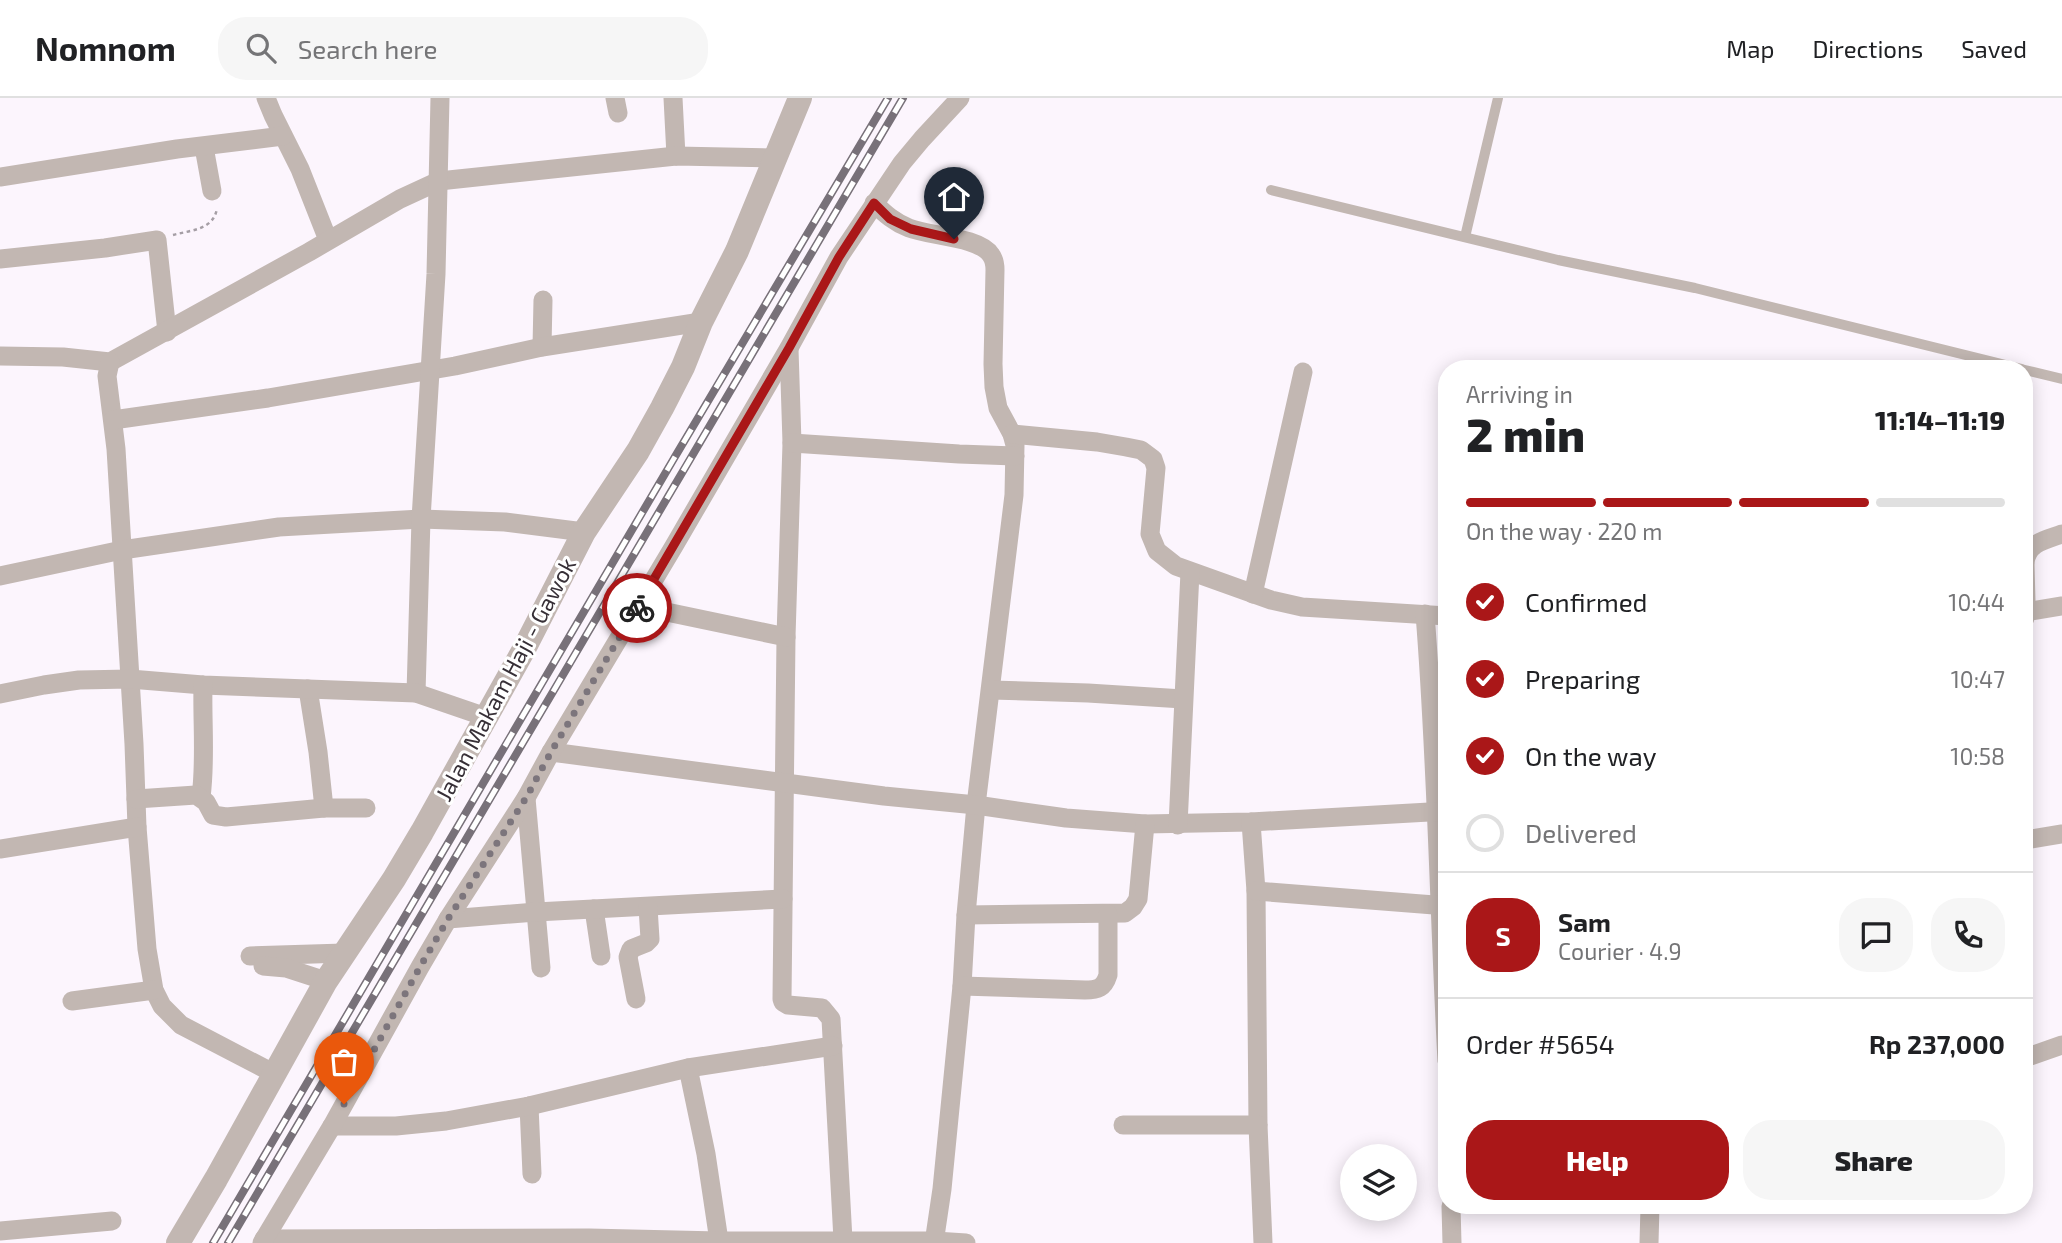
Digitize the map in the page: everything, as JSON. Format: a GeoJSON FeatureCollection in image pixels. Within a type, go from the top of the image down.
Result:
{"type":"FeatureCollection","features":[{"type":"Feature","properties":{"kind":"street"},"geometry":{"type":"LineString","coordinates":[[266,98],[300,169],[328,240]]}},
{"type":"Feature","properties":{"kind":"street"},"geometry":{"type":"LineString","coordinates":[[416,693],[421,519],[439,181],[440,98]]}},
{"type":"Feature","properties":{"kind":"street"},"geometry":{"type":"LineString","coordinates":[[673,98],[677,156]]}},
{"type":"Feature","properties":{"kind":"street","name":"Jalan Makam Haji - Gawok"},"geometry":{"type":"LineString","coordinates":[[178,1243],[326,981],[394,879],[523,651],[584,532],[638,451],[662,408],[737,251],[800,98]]}},
{"type":"Feature","properties":{"kind":"street"},"geometry":{"type":"LineString","coordinates":[[263,1241],[332,1126],[448,919],[526,798],[789,348],[839,257],[874,203],[922,138],[960,98]]}},
{"type":"Feature","properties":{"kind":"street"},"geometry":{"type":"LineString","coordinates":[[0,177],[284,136]]}},
{"type":"Feature","properties":{"kind":"street"},"geometry":{"type":"LineString","coordinates":[[204,147],[212,191]]}},
{"type":"Feature","properties":{"kind":"street"},"geometry":{"type":"LineString","coordinates":[[0,356],[63,357],[110,362],[400,199],[439,181],[677,156],[775,158]]}},
{"type":"Feature","properties":{"kind":"street"},"geometry":{"type":"LineString","coordinates":[[874,203],[890,219],[911,229],[977,244],[992,256],[995,271],[994,387],[998,408],[1012,434],[1015,456],[1014,495],[976,805],[962,986],[942,1189],[934,1242]]}},
{"type":"Feature","properties":{"kind":"street"},"geometry":{"type":"LineString","coordinates":[[0,259],[157,240],[167,332]]}},
{"type":"Feature","properties":{"kind":"street"},"geometry":{"type":"LineString","coordinates":[[542,347],[543,300]]}},
{"type":"Feature","properties":{"kind":"street"},"geometry":{"type":"LineString","coordinates":[[113,420],[268,398],[430,370],[542,347],[701,322]]}},
{"type":"Feature","properties":{"kind":"street"},"geometry":{"type":"LineString","coordinates":[[789,348],[792,443],[786,637],[783,1002],[788,1006],[822,1008],[831,1019],[844,1240]]}},
{"type":"Feature","properties":{"kind":"street"},"geometry":{"type":"LineString","coordinates":[[110,362],[107,376],[113,420],[122,550],[137,827],[147,949],[154,990],[162,1006],[181,1025],[275,1074]]}},
{"type":"Feature","properties":{"kind":"street"},"geometry":{"type":"LineString","coordinates":[[1254,594],[1303,372]]}},
{"type":"Feature","properties":{"kind":"street"},"geometry":{"type":"LineString","coordinates":[[1012,434],[1097,442],[1141,450],[1153,459],[1156,468],[1150,523],[1152,543],[1165,559],[1190,572],[1271,600],[1302,607],[1438,615]]}},
{"type":"Feature","properties":{"kind":"street"},"geometry":{"type":"LineString","coordinates":[[792,443],[1015,456]]}},
{"type":"Feature","properties":{"kind":"street"},"geometry":{"type":"LineString","coordinates":[[0,576],[122,550],[279,527],[421,519],[505,522],[584,532]]}},
{"type":"Feature","properties":{"kind":"street"},"geometry":{"type":"LineString","coordinates":[[2033,546],[2062,534]]}},
{"type":"Feature","properties":{"kind":"street"},"geometry":{"type":"LineString","coordinates":[[1178,825],[1190,572]]}},
{"type":"Feature","properties":{"kind":"street"},"geometry":{"type":"LineString","coordinates":[[638,606],[786,637]]}},
{"type":"Feature","properties":{"kind":"street"},"geometry":{"type":"LineString","coordinates":[[2033,612],[2062,606]]}},
{"type":"Feature","properties":{"kind":"street"},"geometry":{"type":"LineString","coordinates":[[1425,614],[1438,769]]}},
{"type":"Feature","properties":{"kind":"street"},"geometry":{"type":"LineString","coordinates":[[0,694],[79,680],[130,679],[203,685],[416,693],[486,717]]}},
{"type":"Feature","properties":{"kind":"street"},"geometry":{"type":"LineString","coordinates":[[203,685],[204,761],[201,797],[215,817],[324,808],[366,808]]}},
{"type":"Feature","properties":{"kind":"street"},"geometry":{"type":"LineString","coordinates":[[308,689],[324,808]]}},
{"type":"Feature","properties":{"kind":"street"},"geometry":{"type":"LineString","coordinates":[[991,690],[1182,699]]}},
{"type":"Feature","properties":{"kind":"street"},"geometry":{"type":"LineString","coordinates":[[551,752],[884,796],[976,805],[1066,818],[1145,824],[1251,822],[1438,811]]}},
{"type":"Feature","properties":{"kind":"street"},"geometry":{"type":"LineString","coordinates":[[136,799],[181,795],[201,797]]}},
{"type":"Feature","properties":{"kind":"street"},"geometry":{"type":"LineString","coordinates":[[526,798],[541,968]]}},
{"type":"Feature","properties":{"kind":"street"},"geometry":{"type":"LineString","coordinates":[[1251,822],[1256,891],[1258,1125],[1263,1243]]}},
{"type":"Feature","properties":{"kind":"street"},"geometry":{"type":"LineString","coordinates":[[966,915],[1125,913],[1138,899],[1145,824]]}},
{"type":"Feature","properties":{"kind":"street"},"geometry":{"type":"LineString","coordinates":[[0,849],[137,827]]}},
{"type":"Feature","properties":{"kind":"street"},"geometry":{"type":"LineString","coordinates":[[2033,839],[2062,834]]}},
{"type":"Feature","properties":{"kind":"street"},"geometry":{"type":"LineString","coordinates":[[1256,891],[1438,906]]}},
{"type":"Feature","properties":{"kind":"street"},"geometry":{"type":"LineString","coordinates":[[448,919],[783,899]]}},
{"type":"Feature","properties":{"kind":"street"},"geometry":{"type":"LineString","coordinates":[[636,999],[628,957],[631,949],[650,939],[648,907]]}},
{"type":"Feature","properties":{"kind":"street"},"geometry":{"type":"LineString","coordinates":[[594,909],[601,956]]}},
{"type":"Feature","properties":{"kind":"street"},"geometry":{"type":"LineString","coordinates":[[962,986],[1085,990],[1100,988],[1106,983],[1108,975],[1108,914]]}},
{"type":"Feature","properties":{"kind":"street"},"geometry":{"type":"LineString","coordinates":[[326,981],[256,961],[344,953]]}},
{"type":"Feature","properties":{"kind":"street"},"geometry":{"type":"LineString","coordinates":[[72,1001],[154,990]]}},
{"type":"Feature","properties":{"kind":"street"},"geometry":{"type":"LineString","coordinates":[[2033,1055],[2062,1045]]}},
{"type":"Feature","properties":{"kind":"street"},"geometry":{"type":"LineString","coordinates":[[332,1126],[396,1126],[446,1121],[528,1106],[688,1068],[833,1046]]}},
{"type":"Feature","properties":{"kind":"street"},"geometry":{"type":"LineString","coordinates":[[688,1068],[706,1154],[719,1241]]}},
{"type":"Feature","properties":{"kind":"street"},"geometry":{"type":"LineString","coordinates":[[528,1106],[531,1174]]}},
{"type":"Feature","properties":{"kind":"street"},"geometry":{"type":"LineString","coordinates":[[1123,1125],[1258,1125]]}},
{"type":"Feature","properties":{"kind":"street"},"geometry":{"type":"LineString","coordinates":[[1451,1214],[1452,1243]]}},
{"type":"Feature","properties":{"kind":"street"},"geometry":{"type":"LineString","coordinates":[[1649,1243],[1650,1214]]}},
{"type":"Feature","properties":{"kind":"street"},"geometry":{"type":"LineString","coordinates":[[0,1231],[112,1220]]}},
{"type":"Feature","properties":{"kind":"street"},"geometry":{"type":"LineString","coordinates":[[263,1241],[844,1240],[966,1243]]}},
{"type":"Feature","properties":{"kind":"lane"},"geometry":{"type":"LineString","coordinates":[[1465,237],[1498,98]]}},
{"type":"Feature","properties":{"kind":"lane"},"geometry":{"type":"LineString","coordinates":[[1271,190],[1558,260],[1695,288],[1983,360]]}},
{"type":"Feature","properties":{"kind":"lane"},"geometry":{"type":"LineString","coordinates":[[2033,372],[2062,379]]}},
{"type":"Feature","properties":{"kind":"path"},"geometry":{"type":"LineString","coordinates":[[157,240],[209,224],[215,218],[217,209],[212,191]]}},
{"type":"Feature","properties":{"kind":"railway"},"geometry":{"type":"LineString","coordinates":[[213,1243],[888,98]]}},
{"type":"Feature","properties":{"kind":"railway"},"geometry":{"type":"LineString","coordinates":[[228,1243],[903,98]]}},
{"type":"Feature","properties":{"kind":"way so far"},"geometry":{"type":"LineString","coordinates":[[344,1104],[448,919],[526,798],[637,608]]}},
{"type":"Feature","properties":{"kind":"route"},"geometry":{"type":"LineString","coordinates":[[637,608],[839,257],[874,203],[890,219],[911,229],[954,239]]}}]}
